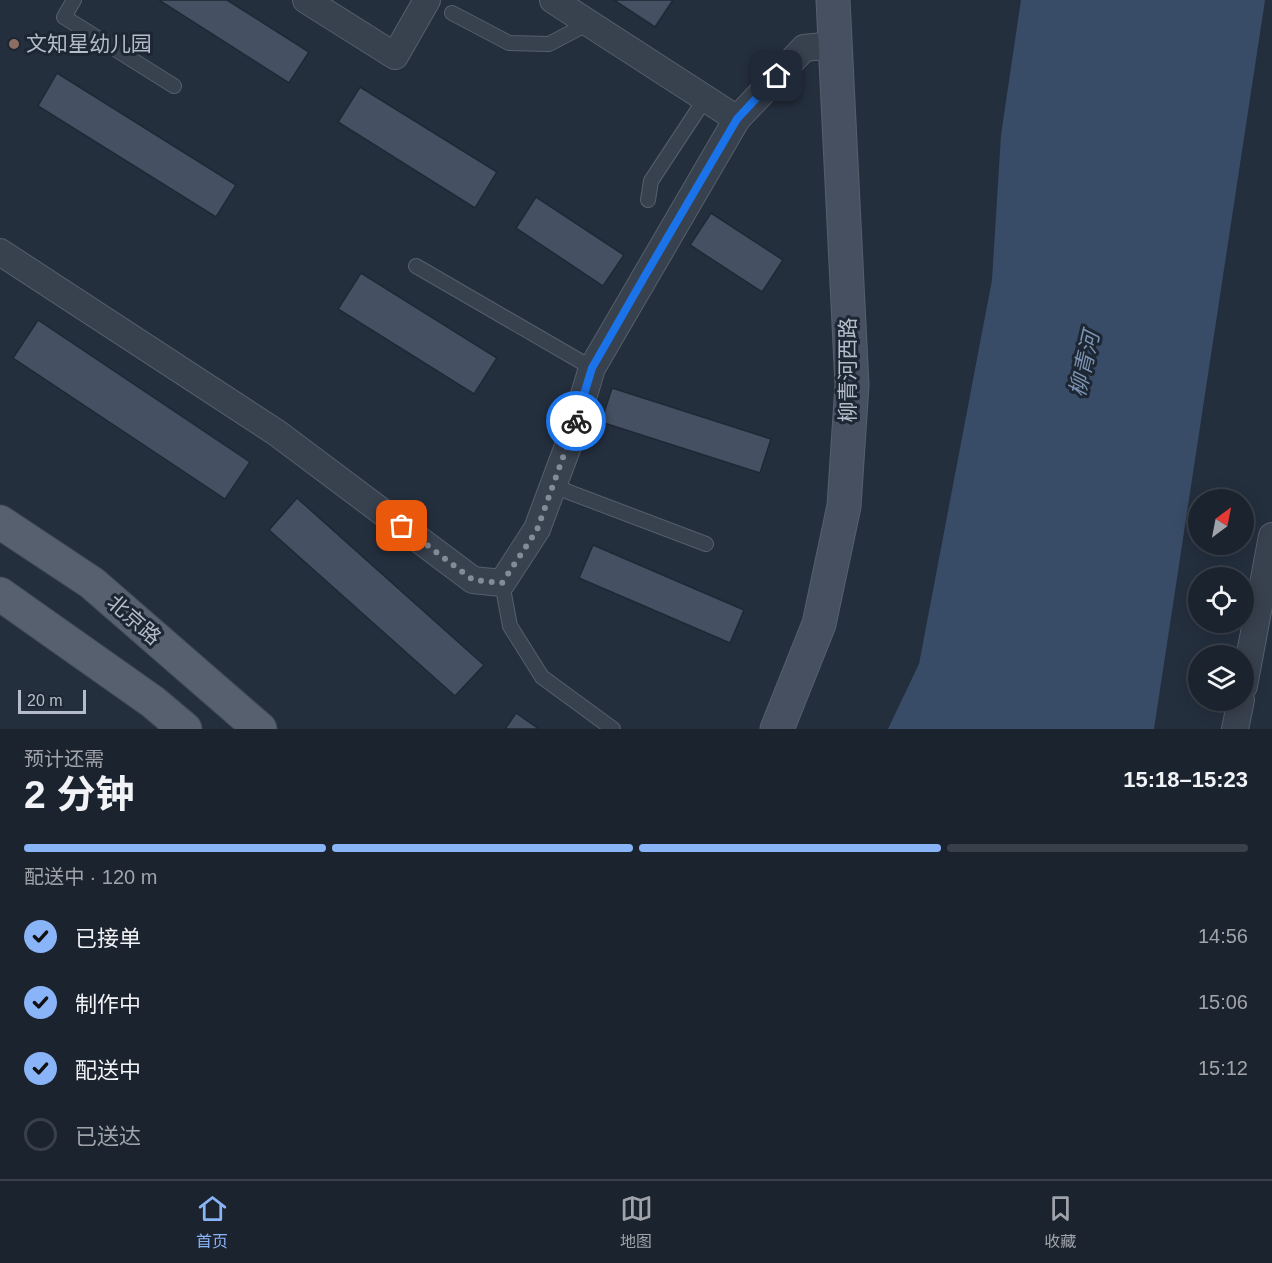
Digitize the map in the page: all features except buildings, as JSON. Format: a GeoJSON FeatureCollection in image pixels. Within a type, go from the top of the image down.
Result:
{"type":"FeatureCollection","features":[{"type":"Feature","properties":{"kind":"main road","name":"北京路"},"geometry":{"type":"LineString","coordinates":[[0,522],[92,584],[260,729]]}},
{"type":"Feature","properties":{"kind":"main road"},"geometry":{"type":"LineString","coordinates":[[0,594],[153,702],[184,729]]}},
{"type":"Feature","properties":{"kind":"street"},"geometry":{"type":"LineString","coordinates":[[306,0],[395,56],[427,0]]}},
{"type":"Feature","properties":{"kind":"street"},"geometry":{"type":"LineString","coordinates":[[553,0],[737,119]]}},
{"type":"Feature","properties":{"kind":"street","name":"柳青河西路"},"geometry":{"type":"LineString","coordinates":[[777,729],[819,624],[843,506],[852,385],[833,0]]}},
{"type":"Feature","properties":{"kind":"street"},"geometry":{"type":"LineString","coordinates":[[0,252],[278,433],[473,580],[502,583],[537,530],[592,368],[737,119],[804,48],[834,45]]}},
{"type":"Feature","properties":{"kind":"street"},"geometry":{"type":"LineString","coordinates":[[1252,645],[1272,536]]}},
{"type":"Feature","properties":{"kind":"street"},"geometry":{"type":"LineString","coordinates":[[1235,729],[1238,711]]}},
{"type":"Feature","properties":{"kind":"lane"},"geometry":{"type":"LineString","coordinates":[[74,0],[64,17],[174,86]]}},
{"type":"Feature","properties":{"kind":"lane"},"geometry":{"type":"LineString","coordinates":[[452,13],[509,42],[549,44],[589,23]]}},
{"type":"Feature","properties":{"kind":"lane"},"geometry":{"type":"LineString","coordinates":[[648,200],[651,182],[705,99]]}},
{"type":"Feature","properties":{"kind":"lane"},"geometry":{"type":"LineString","coordinates":[[416,266],[592,368]]}},
{"type":"Feature","properties":{"kind":"lane"},"geometry":{"type":"LineString","coordinates":[[553,486],[706,544]]}},
{"type":"Feature","properties":{"kind":"lane"},"geometry":{"type":"LineString","coordinates":[[502,583],[510,626],[542,677],[612,729]]}},
{"type":"Feature","properties":{"kind":"water","name":"柳青河"},"geometry":{"type":"Polygon","coordinates":[[[1021,0],[1265,0],[1191,489],[1188,489],[1188,506],[1154,729],[888,729],[919,664],[992,280],[1001,135],[1021,0]]]}},
{"type":"Feature","properties":{"kind":"way so far"},"geometry":{"type":"LineString","coordinates":[[402,526],[473,580],[502,583],[537,530],[576,421]]}},
{"type":"Feature","properties":{"kind":"place","name":"文知星幼儿园"},"geometry":{"type":"Point","coordinates":[14,44]}},
{"type":"Feature","properties":{"kind":"route"},"geometry":{"type":"LineString","coordinates":[[576,421],[592,368],[646,274],[737,119],[777,76]]}}]}
